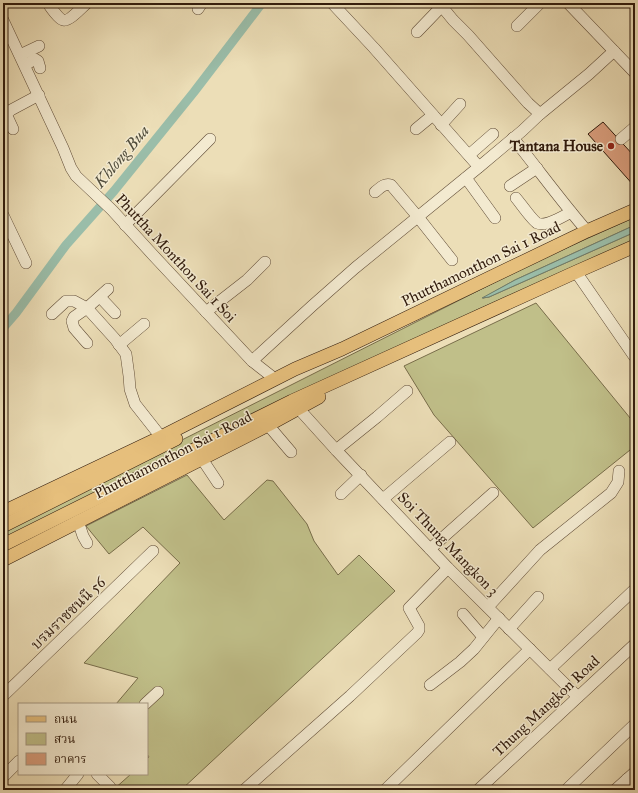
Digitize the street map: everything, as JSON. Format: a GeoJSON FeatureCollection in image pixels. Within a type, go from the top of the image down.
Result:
{"type":"FeatureCollection","features":[{"type":"Feature","properties":{"kind":"main road","name":"Phutthamonthon Sai 1 Road"},"geometry":{"type":"LineString","coordinates":[[3,526],[161,442],[275,379],[342,349],[587,231],[635,210]]}},
{"type":"Feature","properties":{"kind":"main road","name":"Phutthamonthon Sai 1 Road"},"geometry":{"type":"LineString","coordinates":[[3,544],[285,404],[635,246]]}},
{"type":"Feature","properties":{"kind":"main road","name":"Phutthamonthon Sai 1 Road"},"geometry":{"type":"LineString","coordinates":[[3,512],[161,442],[290,380],[342,349]]}},
{"type":"Feature","properties":{"kind":"main road","name":"Phutthamonthon Sai 1 Road"},"geometry":{"type":"LineString","coordinates":[[3,560],[268,426],[327,393],[354,374]]}},
{"type":"Feature","properties":{"kind":"street"},"geometry":{"type":"LineString","coordinates":[[48,3],[61,20],[65,21],[87,3]]}},
{"type":"Feature","properties":{"kind":"street"},"geometry":{"type":"LineString","coordinates":[[332,3],[374,48],[479,167]]}},
{"type":"Feature","properties":{"kind":"street"},"geometry":{"type":"LineString","coordinates":[[517,26],[540,3]]}},
{"type":"Feature","properties":{"kind":"street"},"geometry":{"type":"LineString","coordinates":[[417,32],[441,5],[528,103],[540,114]]}},
{"type":"Feature","properties":{"kind":"street"},"geometry":{"type":"LineString","coordinates":[[574,5],[635,73]]}},
{"type":"Feature","properties":{"kind":"street","name":"Phuttha Monthon Sai 1 Soi"},"geometry":{"type":"LineString","coordinates":[[3,20],[76,176],[112,210],[252,361],[275,379]]}},
{"type":"Feature","properties":{"kind":"street"},"geometry":{"type":"LineString","coordinates":[[22,60],[39,46]]}},
{"type":"Feature","properties":{"kind":"street"},"geometry":{"type":"LineString","coordinates":[[252,361],[356,268],[466,178],[614,51]]}},
{"type":"Feature","properties":{"kind":"street"},"geometry":{"type":"LineString","coordinates":[[22,60],[35,59],[38,61],[40,68]]}},
{"type":"Feature","properties":{"kind":"street"},"geometry":{"type":"LineString","coordinates":[[13,129],[7,113],[39,96]]}},
{"type":"Feature","properties":{"kind":"street"},"geometry":{"type":"LineString","coordinates":[[442,125],[460,104]]}},
{"type":"Feature","properties":{"kind":"street"},"geometry":{"type":"LineString","coordinates":[[416,129],[433,115]]}},
{"type":"Feature","properties":{"kind":"street"},"geometry":{"type":"LineString","coordinates":[[621,139],[635,127]]}},
{"type":"Feature","properties":{"kind":"street"},"geometry":{"type":"LineString","coordinates":[[469,155],[493,134]]}},
{"type":"Feature","properties":{"kind":"street"},"geometry":{"type":"LineString","coordinates":[[513,138],[587,231]]}},
{"type":"Feature","properties":{"kind":"street"},"geometry":{"type":"LineString","coordinates":[[125,225],[210,139]]}},
{"type":"Feature","properties":{"kind":"street"},"geometry":{"type":"LineString","coordinates":[[510,186],[537,168]]}},
{"type":"Feature","properties":{"kind":"street"},"geometry":{"type":"LineString","coordinates":[[466,178],[495,218]]}},
{"type":"Feature","properties":{"kind":"street"},"geometry":{"type":"LineString","coordinates":[[375,192],[384,185],[391,185],[452,260]]}},
{"type":"Feature","properties":{"kind":"street"},"geometry":{"type":"LineString","coordinates":[[516,198],[537,223],[542,224],[550,222],[571,212]]}},
{"type":"Feature","properties":{"kind":"street"},"geometry":{"type":"LineString","coordinates":[[3,215],[26,263]]}},
{"type":"Feature","properties":{"kind":"street"},"geometry":{"type":"LineString","coordinates":[[206,312],[247,280],[265,262]]}},
{"type":"Feature","properties":{"kind":"street"},"geometry":{"type":"LineString","coordinates":[[576,272],[634,356]]}},
{"type":"Feature","properties":{"kind":"street"},"geometry":{"type":"LineString","coordinates":[[87,343],[74,328],[72,321],[74,317],[104,293],[115,313]]}},
{"type":"Feature","properties":{"kind":"street"},"geometry":{"type":"LineString","coordinates":[[52,314],[66,301],[74,301],[87,308],[119,345],[126,354],[130,389],[135,404],[161,442]]}},
{"type":"Feature","properties":{"kind":"street"},"geometry":{"type":"LineString","coordinates":[[119,345],[144,324]]}},
{"type":"Feature","properties":{"kind":"street"},"geometry":{"type":"LineString","coordinates":[[336,450],[377,418],[406,391]]}},
{"type":"Feature","properties":{"kind":"street","name":"Soi Thung Mangkon 3"},"geometry":{"type":"LineString","coordinates":[[299,409],[448,568],[578,697]]}},
{"type":"Feature","properties":{"kind":"street"},"geometry":{"type":"LineString","coordinates":[[268,426],[291,452]]}},
{"type":"Feature","properties":{"kind":"street"},"geometry":{"type":"LineString","coordinates":[[383,499],[450,442]]}},
{"type":"Feature","properties":{"kind":"street"},"geometry":{"type":"LineString","coordinates":[[202,459],[218,483]]}},
{"type":"Feature","properties":{"kind":"street"},"geometry":{"type":"LineString","coordinates":[[488,607],[540,550],[611,493],[618,482],[618,471]]}},
{"type":"Feature","properties":{"kind":"street"},"geometry":{"type":"LineString","coordinates":[[341,494],[361,475]]}},
{"type":"Feature","properties":{"kind":"street"},"geometry":{"type":"LineString","coordinates":[[430,549],[493,493]]}},
{"type":"Feature","properties":{"kind":"street"},"geometry":{"type":"LineString","coordinates":[[78,521],[87,543]]}},
{"type":"Feature","properties":{"kind":"street","name":"บรมราชชนนี 56"},"geometry":{"type":"LineString","coordinates":[[3,696],[153,552]]}},
{"type":"Feature","properties":{"kind":"street"},"geometry":{"type":"LineString","coordinates":[[244,790],[417,634],[419,626],[409,608],[448,568]]}},
{"type":"Feature","properties":{"kind":"street"},"geometry":{"type":"LineString","coordinates":[[550,669],[635,589]]}},
{"type":"Feature","properties":{"kind":"street"},"geometry":{"type":"LineString","coordinates":[[509,629],[538,597]]}},
{"type":"Feature","properties":{"kind":"street"},"geometry":{"type":"LineString","coordinates":[[462,614],[483,637]]}},
{"type":"Feature","properties":{"kind":"street"},"geometry":{"type":"LineString","coordinates":[[430,685],[466,657],[499,618]]}},
{"type":"Feature","properties":{"kind":"street","name":"Thung Mangkon Road"},"geometry":{"type":"LineString","coordinates":[[478,790],[635,644]]}},
{"type":"Feature","properties":{"kind":"street"},"geometry":{"type":"LineString","coordinates":[[386,790],[530,649]]}},
{"type":"Feature","properties":{"kind":"street"},"geometry":{"type":"LineString","coordinates":[[146,703],[158,692]]}},
{"type":"Feature","properties":{"kind":"street"},"geometry":{"type":"LineString","coordinates":[[566,790],[635,724]]}},
{"type":"Feature","properties":{"kind":"street"},"geometry":{"type":"LineString","coordinates":[[3,777],[18,763]]}},
{"type":"Feature","properties":{"kind":"street"},"geometry":{"type":"LineString","coordinates":[[65,790],[77,775]]}},
{"type":"Feature","properties":{"kind":"street"},"geometry":{"type":"LineString","coordinates":[[98,775],[110,787]]}},
{"type":"Feature","properties":{"kind":"street"},"geometry":{"type":"LineString","coordinates":[[615,790],[631,775],[635,787]]}},
{"type":"Feature","properties":{"kind":"green space"},"geometry":{"type":"Polygon","coordinates":[[[635,217],[635,225],[515,280],[483,298],[489,297],[635,232],[635,240],[477,310],[3,550],[3,520],[168,447],[535,262],[635,217]]]}},
{"type":"Feature","properties":{"kind":"green space"},"geometry":{"type":"Polygon","coordinates":[[[536,303],[635,424],[635,446],[533,528],[434,415],[404,366],[536,303]]]}},
{"type":"Feature","properties":{"kind":"green space"},"geometry":{"type":"Polygon","coordinates":[[[187,475],[224,520],[267,480],[273,481],[307,524],[314,541],[338,575],[359,555],[395,591],[181,790],[113,790],[130,775],[148,775],[148,703],[117,703],[138,678],[84,663],[180,563],[143,527],[109,554],[86,526],[187,475]]]}},
{"type":"Feature","properties":{"kind":"shaded area"},"geometry":{"type":"Polygon","coordinates":[[[635,225],[635,232],[489,297],[482,298],[515,280],[635,225]]]}},
{"type":"Feature","properties":{"kind":"building","name":"Tantana House"},"geometry":{"type":"Polygon","coordinates":[[[603,122],[635,157],[635,187],[588,134],[603,122]]]}},
{"type":"Feature","properties":{"kind":"waterway","name":"Khlong Bua"},"geometry":{"type":"LineString","coordinates":[[3,328],[16,313],[66,245],[114,191],[194,92],[262,3]]}},
{"type":"Feature","properties":{"kind":"place","name":"Tantana House"},"geometry":{"type":"Point","coordinates":[611,146]}}]}
